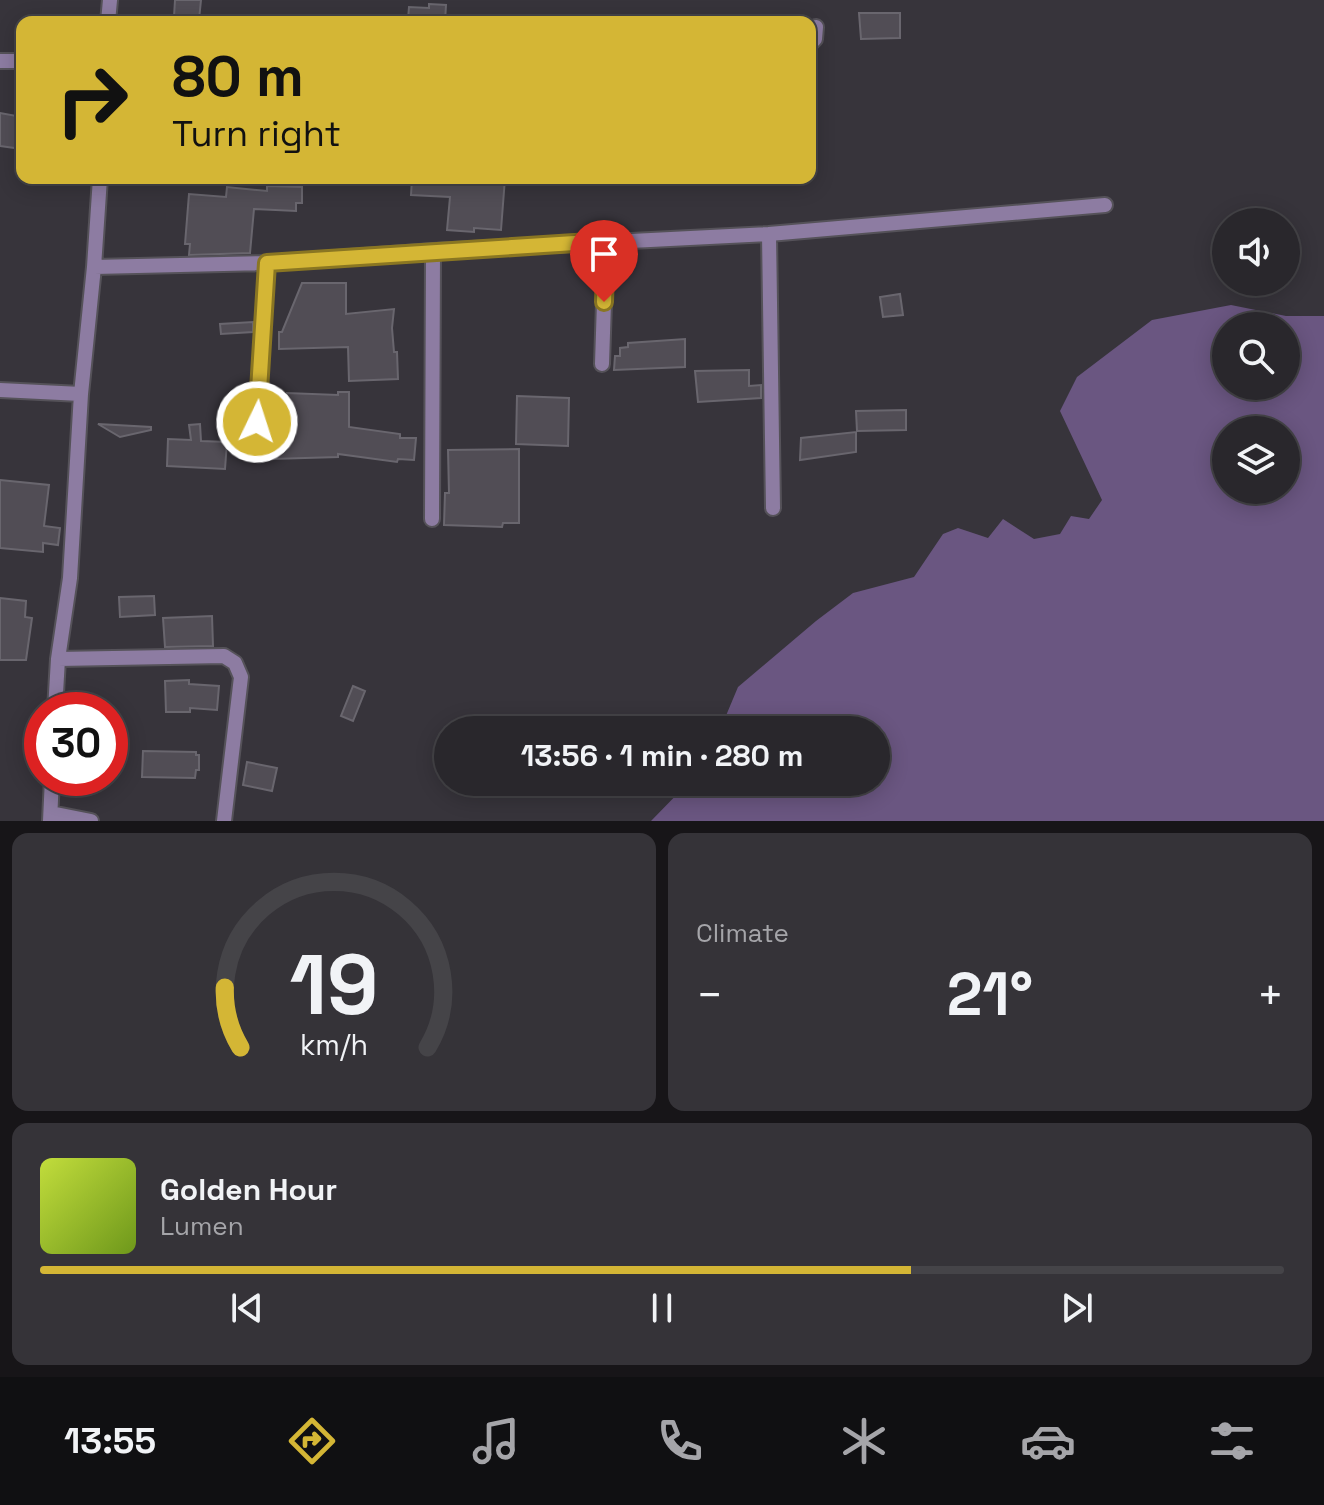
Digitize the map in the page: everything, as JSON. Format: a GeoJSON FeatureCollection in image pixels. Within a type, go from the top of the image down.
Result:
{"type":"FeatureCollection","features":[{"type":"Feature","properties":{"kind":"street"},"geometry":{"type":"LineString","coordinates":[[56,692],[70,578],[81,394],[100,184]]}},
{"type":"Feature","properties":{"kind":"street"},"geometry":{"type":"LineString","coordinates":[[94,267],[267,263],[606,241],[769,234],[1105,205]]}},
{"type":"Feature","properties":{"kind":"street"},"geometry":{"type":"LineString","coordinates":[[769,234],[773,508]]}},
{"type":"Feature","properties":{"kind":"street"},"geometry":{"type":"LineString","coordinates":[[602,364],[606,241]]}},
{"type":"Feature","properties":{"kind":"street"},"geometry":{"type":"LineString","coordinates":[[432,519],[433,251]]}},
{"type":"Feature","properties":{"kind":"street"},"geometry":{"type":"LineString","coordinates":[[255,454],[267,263]]}},
{"type":"Feature","properties":{"kind":"street"},"geometry":{"type":"LineString","coordinates":[[0,390],[81,394]]}},
{"type":"Feature","properties":{"kind":"street"},"geometry":{"type":"LineString","coordinates":[[58,659],[224,656],[235,663],[241,677],[224,821]]}},
{"type":"Feature","properties":{"kind":"street"},"geometry":{"type":"LineString","coordinates":[[51,796],[50,817],[91,821]]}},
{"type":"Feature","properties":{"kind":"shaded area"},"geometry":{"type":"Polygon","coordinates":[[[1231,305],[1266,312],[1212,312],[1212,400],[1300,400],[1300,316],[1324,316],[1324,821],[651,821],[675,796],[890,796],[890,716],[726,716],[738,687],[853,593],[914,577],[943,534],[958,528],[988,538],[1003,519],[1034,539],[1060,534],[1071,516],[1089,519],[1102,500],[1060,411],[1077,377],[1152,320],[1231,305]]]}},
{"type":"Feature","properties":{"kind":"building"},"geometry":{"type":"Polygon","coordinates":[[[175,0],[201,0],[199,16],[174,16],[175,0]]]}},
{"type":"Feature","properties":{"kind":"building"},"geometry":{"type":"Polygon","coordinates":[[[429,4],[446,5],[445,16],[408,16],[409,7],[429,8],[429,4]]]}},
{"type":"Feature","properties":{"kind":"building"},"geometry":{"type":"Polygon","coordinates":[[[859,13],[900,13],[900,38],[861,39],[859,13]]]}},
{"type":"Feature","properties":{"kind":"building"},"geometry":{"type":"Polygon","coordinates":[[[0,113],[16,116],[16,148],[0,146],[0,113]]]}},
{"type":"Feature","properties":{"kind":"building"},"geometry":{"type":"Polygon","coordinates":[[[412,184],[505,184],[501,230],[447,230],[450,197],[411,195],[412,184]]]}},
{"type":"Feature","properties":{"kind":"building"},"geometry":{"type":"Polygon","coordinates":[[[267,186],[302,187],[302,203],[296,203],[296,211],[254,209],[250,253],[189,255],[190,244],[185,244],[189,194],[226,197],[227,187],[267,191],[267,186]]]}},
{"type":"Feature","properties":{"kind":"building"},"geometry":{"type":"Polygon","coordinates":[[[302,283],[346,283],[346,314],[394,309],[392,328],[398,379],[349,381],[348,347],[279,349],[279,332],[282,332],[302,283]]]}},
{"type":"Feature","properties":{"kind":"building"},"geometry":{"type":"Polygon","coordinates":[[[900,294],[903,315],[883,317],[880,297],[900,294]]]}},
{"type":"Feature","properties":{"kind":"building"},"geometry":{"type":"Polygon","coordinates":[[[253,322],[253,332],[221,334],[220,324],[253,322]]]}},
{"type":"Feature","properties":{"kind":"building"},"geometry":{"type":"Polygon","coordinates":[[[685,339],[685,367],[614,370],[615,356],[620,356],[620,348],[628,347],[628,343],[685,339]]]}},
{"type":"Feature","properties":{"kind":"building"},"geometry":{"type":"Polygon","coordinates":[[[749,370],[749,386],[761,385],[761,398],[698,402],[695,371],[749,370]]]}},
{"type":"Feature","properties":{"kind":"building"},"geometry":{"type":"Polygon","coordinates":[[[338,392],[349,392],[349,427],[400,434],[400,438],[416,438],[414,460],[398,459],[397,462],[338,454],[338,457],[272,459],[272,433],[286,433],[287,393],[338,395],[338,392]]]}},
{"type":"Feature","properties":{"kind":"building"},"geometry":{"type":"Polygon","coordinates":[[[517,396],[569,398],[568,446],[516,444],[517,396]]]}},
{"type":"Feature","properties":{"kind":"building"},"geometry":{"type":"Polygon","coordinates":[[[906,410],[906,430],[857,431],[856,411],[906,410]]]}},
{"type":"Feature","properties":{"kind":"building"},"geometry":{"type":"Polygon","coordinates":[[[98,424],[151,427],[151,430],[120,437],[98,424]]]}},
{"type":"Feature","properties":{"kind":"building"},"geometry":{"type":"Polygon","coordinates":[[[200,424],[201,441],[227,442],[225,469],[167,466],[168,439],[191,440],[189,425],[200,424]]]}},
{"type":"Feature","properties":{"kind":"building"},"geometry":{"type":"Polygon","coordinates":[[[856,432],[856,452],[800,460],[801,438],[856,432]]]}},
{"type":"Feature","properties":{"kind":"building"},"geometry":{"type":"Polygon","coordinates":[[[519,449],[519,523],[503,523],[502,527],[444,525],[445,493],[449,493],[448,450],[519,449]]]}},
{"type":"Feature","properties":{"kind":"building"},"geometry":{"type":"Polygon","coordinates":[[[0,480],[49,485],[44,526],[60,528],[58,545],[43,543],[43,552],[0,548],[0,480]]]}},
{"type":"Feature","properties":{"kind":"building"},"geometry":{"type":"Polygon","coordinates":[[[154,596],[155,615],[120,617],[119,597],[154,596]]]}},
{"type":"Feature","properties":{"kind":"building"},"geometry":{"type":"Polygon","coordinates":[[[0,598],[26,601],[25,617],[32,618],[26,660],[0,660],[0,598]]]}},
{"type":"Feature","properties":{"kind":"building"},"geometry":{"type":"Polygon","coordinates":[[[212,616],[213,646],[165,647],[163,618],[212,616]]]}},
{"type":"Feature","properties":{"kind":"building"},"geometry":{"type":"Polygon","coordinates":[[[189,680],[189,684],[219,686],[217,710],[190,708],[190,712],[166,712],[165,681],[189,680]]]}},
{"type":"Feature","properties":{"kind":"building"},"geometry":{"type":"Polygon","coordinates":[[[353,686],[365,691],[353,721],[341,716],[353,686]]]}},
{"type":"Feature","properties":{"kind":"building"},"geometry":{"type":"Polygon","coordinates":[[[143,751],[196,752],[199,755],[199,770],[196,770],[195,778],[142,777],[143,751]]]}},
{"type":"Feature","properties":{"kind":"building"},"geometry":{"type":"Polygon","coordinates":[[[247,762],[277,768],[272,791],[243,785],[247,762]]]}},
{"type":"Feature","properties":{"kind":"route"},"geometry":{"type":"LineString","coordinates":[[257,422],[267,263],[606,241],[604,302]]}}]}
